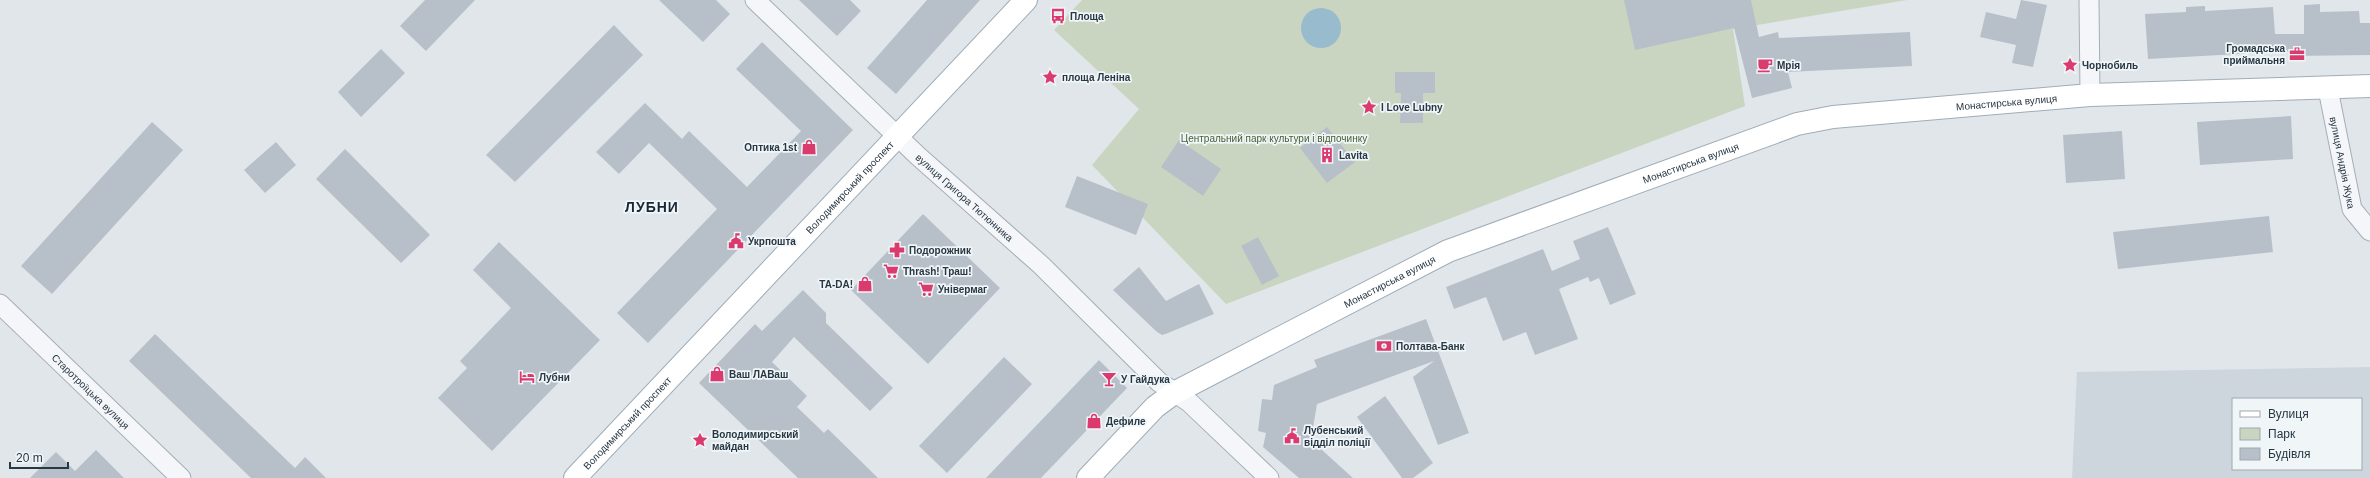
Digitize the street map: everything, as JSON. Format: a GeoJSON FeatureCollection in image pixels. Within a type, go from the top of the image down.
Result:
{"type":"FeatureCollection","features":[{"type":"Feature","properties":{"kind":"main road","name":"Володимирський проспект"},"geometry":{"type":"LineString","coordinates":[[575,478],[1026,0]]}},
{"type":"Feature","properties":{"kind":"main road","name":"Монастирська вулиця"},"geometry":{"type":"LineString","coordinates":[[1088,478],[1155,408],[1174,393],[1448,251],[1796,124],[1833,117],[2090,95],[2328,89],[2370,86]]}},
{"type":"Feature","properties":{"kind":"street","name":"вулиця Григора Тютюнника"},"geometry":{"type":"LineString","coordinates":[[755,0],[898,136],[1041,265],[1159,382],[1188,402],[1269,478]]}},
{"type":"Feature","properties":{"kind":"street"},"geometry":{"type":"LineString","coordinates":[[2089,0],[2090,95]]}},
{"type":"Feature","properties":{"kind":"street","name":"вулиця Андрія Жука"},"geometry":{"type":"LineString","coordinates":[[2328,89],[2352,209],[2370,231]]}},
{"type":"Feature","properties":{"kind":"street","name":"Старотроїцька вулиця"},"geometry":{"type":"LineString","coordinates":[[0,304],[181,478]]}},
{"type":"Feature","properties":{"kind":"shaded area"},"geometry":{"type":"Polygon","coordinates":[[[2370,367],[2370,478],[2072,478],[2077,372],[2370,367]]]}},
{"type":"Feature","properties":{"kind":"green space","name":"Центральний парк культури і відпочинку"},"geometry":{"type":"Polygon","coordinates":[[[1082,0],[1907,0],[1733,29],[1745,106],[1226,304],[1092,165],[1139,109],[1054,30],[1082,0]]]}},
{"type":"Feature","properties":{"kind":"water"},"geometry":{"type":"Polygon","coordinates":[[[1321,8],[1329,10],[1335,14],[1339,20],[1341,28],[1339,36],[1335,42],[1329,46],[1321,48],[1313,46],[1307,42],[1303,36],[1301,28],[1303,20],[1307,14],[1313,10],[1321,8]]]}},
{"type":"Feature","properties":{"kind":"building"},"geometry":{"type":"Polygon","coordinates":[[[425,0],[475,0],[426,51],[400,26],[425,0]]]}},
{"type":"Feature","properties":{"kind":"building"},"geometry":{"type":"Polygon","coordinates":[[[659,0],[716,0],[730,14],[703,42],[659,0]]]}},
{"type":"Feature","properties":{"kind":"building"},"geometry":{"type":"Polygon","coordinates":[[[799,0],[850,0],[861,11],[837,36],[799,0]]]}},
{"type":"Feature","properties":{"kind":"building"},"geometry":{"type":"Polygon","coordinates":[[[927,0],[980,0],[896,94],[867,68],[927,0]]]}},
{"type":"Feature","properties":{"kind":"building"},"geometry":{"type":"Polygon","coordinates":[[[1624,0],[1751,0],[1759,37],[1778,32],[1779,38],[1910,32],[1912,66],[1788,72],[1792,88],[1752,98],[1734,28],[1635,50],[1624,0]]]}},
{"type":"Feature","properties":{"kind":"building"},"geometry":{"type":"Polygon","coordinates":[[[2021,0],[2047,5],[2033,67],[2012,63],[2016,45],[1980,37],[1986,12],[2016,19],[2021,0]]]}},
{"type":"Feature","properties":{"kind":"building"},"geometry":{"type":"Polygon","coordinates":[[[2320,4],[2320,12],[2359,11],[2360,23],[2370,23],[2370,55],[2292,56],[2292,51],[2148,59],[2145,14],[2186,12],[2186,7],[2205,6],[2205,11],[2273,7],[2275,34],[2304,34],[2304,5],[2320,4]]]}},
{"type":"Feature","properties":{"kind":"building"},"geometry":{"type":"Polygon","coordinates":[[[614,25],[643,55],[515,182],[486,155],[614,25]]]}},
{"type":"Feature","properties":{"kind":"building"},"geometry":{"type":"Polygon","coordinates":[[[762,42],[853,130],[648,343],[617,313],[717,209],[649,143],[619,174],[596,152],[645,103],[682,139],[689,131],[747,187],[801,131],[736,69],[762,42]]]}},
{"type":"Feature","properties":{"kind":"building"},"geometry":{"type":"Polygon","coordinates":[[[381,49],[405,73],[361,117],[338,92],[381,49]]]}},
{"type":"Feature","properties":{"kind":"building"},"geometry":{"type":"Polygon","coordinates":[[[1395,72],[1435,72],[1435,93],[1423,93],[1423,123],[1400,123],[1401,93],[1395,93],[1395,72]]]}},
{"type":"Feature","properties":{"kind":"building"},"geometry":{"type":"Polygon","coordinates":[[[2291,116],[2293,159],[2200,165],[2197,122],[2291,116]]]}},
{"type":"Feature","properties":{"kind":"building"},"geometry":{"type":"Polygon","coordinates":[[[152,122],[183,150],[52,294],[21,266],[152,122]]]}},
{"type":"Feature","properties":{"kind":"building","name":"Lavita"},"geometry":{"type":"Polygon","coordinates":[[[1327,127],[1355,162],[1327,183],[1300,148],[1327,127]]]}},
{"type":"Feature","properties":{"kind":"building"},"geometry":{"type":"Polygon","coordinates":[[[2122,131],[2125,179],[2066,183],[2063,135],[2122,131]]]}},
{"type":"Feature","properties":{"kind":"building"},"geometry":{"type":"Polygon","coordinates":[[[1179,140],[1221,169],[1203,196],[1161,167],[1179,140]]]}},
{"type":"Feature","properties":{"kind":"building"},"geometry":{"type":"Polygon","coordinates":[[[276,142],[296,165],[265,193],[244,170],[276,142]]]}},
{"type":"Feature","properties":{"kind":"building"},"geometry":{"type":"Polygon","coordinates":[[[345,149],[430,235],[401,263],[316,179],[345,149]]]}},
{"type":"Feature","properties":{"kind":"building"},"geometry":{"type":"Polygon","coordinates":[[[1077,176],[1148,204],[1136,235],[1065,207],[1077,176]]]}},
{"type":"Feature","properties":{"kind":"building","name":"Універмаг"},"geometry":{"type":"Polygon","coordinates":[[[923,214],[1000,288],[928,364],[851,290],[923,214]]]}},
{"type":"Feature","properties":{"kind":"building"},"geometry":{"type":"Polygon","coordinates":[[[2269,216],[2273,252],[2118,269],[2113,232],[2269,216]]]}},
{"type":"Feature","properties":{"kind":"building"},"geometry":{"type":"Polygon","coordinates":[[[1608,227],[1636,294],[1610,305],[1599,278],[1590,282],[1588,277],[1559,289],[1578,339],[1535,355],[1526,332],[1503,341],[1486,297],[1454,309],[1446,287],[1543,249],[1552,271],[1580,259],[1573,241],[1608,227]]]}},
{"type":"Feature","properties":{"kind":"building"},"geometry":{"type":"Polygon","coordinates":[[[1258,237],[1279,276],[1262,285],[1241,246],[1258,237]]]}},
{"type":"Feature","properties":{"kind":"building"},"geometry":{"type":"Polygon","coordinates":[[[499,242],[600,340],[492,451],[438,398],[467,368],[460,361],[511,308],[473,270],[499,242]]]}},
{"type":"Feature","properties":{"kind":"building"},"geometry":{"type":"Polygon","coordinates":[[[1139,267],[1166,301],[1199,284],[1214,314],[1162,335],[1157,332],[1113,290],[1139,267]]]}},
{"type":"Feature","properties":{"kind":"building"},"geometry":{"type":"Polygon","coordinates":[[[803,290],[826,313],[826,323],[893,388],[870,411],[794,337],[772,362],[807,396],[797,407],[824,433],[828,429],[878,478],[798,478],[699,383],[755,324],[762,331],[803,290]]]}},
{"type":"Feature","properties":{"kind":"building"},"geometry":{"type":"Polygon","coordinates":[[[1426,319],[1469,433],[1438,445],[1413,377],[1434,361],[1317,404],[1311,440],[1353,478],[1299,478],[1263,447],[1266,433],[1258,431],[1262,399],[1272,400],[1274,385],[1317,367],[1314,360],[1426,319]]]}},
{"type":"Feature","properties":{"kind":"building"},"geometry":{"type":"Polygon","coordinates":[[[155,334],[295,468],[305,457],[326,478],[251,478],[129,361],[155,334]]]}},
{"type":"Feature","properties":{"kind":"building"},"geometry":{"type":"Polygon","coordinates":[[[1004,357],[1032,384],[947,473],[919,446],[1004,357]]]}},
{"type":"Feature","properties":{"kind":"building"},"geometry":{"type":"Polygon","coordinates":[[[1099,360],[1127,388],[1041,478],[986,478],[1099,360]]]}},
{"type":"Feature","properties":{"kind":"building"},"geometry":{"type":"Polygon","coordinates":[[[1385,396],[1433,463],[1413,478],[1402,478],[1357,417],[1385,396]]]}},
{"type":"Feature","properties":{"kind":"building"},"geometry":{"type":"Polygon","coordinates":[[[96,450],[124,478],[30,478],[56,452],[75,471],[96,450]]]}},
{"type":"Feature","properties":{"kind":"place","name":"Площа"},"geometry":{"type":"Point","coordinates":[1058,16]}},
{"type":"Feature","properties":{"kind":"place","name":"Громадська приймальня"},"geometry":{"type":"Point","coordinates":[2297,54]}},
{"type":"Feature","properties":{"kind":"place","name":"Мрія"},"geometry":{"type":"Point","coordinates":[1765,65]}},
{"type":"Feature","properties":{"kind":"place","name":"Чорнобиль"},"geometry":{"type":"Point","coordinates":[2070,65]}},
{"type":"Feature","properties":{"kind":"place","name":"площа Леніна"},"geometry":{"type":"Point","coordinates":[1050,77]}},
{"type":"Feature","properties":{"kind":"place","name":"I Love Lubny"},"geometry":{"type":"Point","coordinates":[1369,107]}},
{"type":"Feature","properties":{"kind":"place","name":"Оптика 1st"},"geometry":{"type":"Point","coordinates":[809,147]}},
{"type":"Feature","properties":{"kind":"place","name":"Lavita"},"geometry":{"type":"Point","coordinates":[1327,155]}},
{"type":"Feature","properties":{"kind":"place","name":"Укрпошта"},"geometry":{"type":"Point","coordinates":[736,241]}},
{"type":"Feature","properties":{"kind":"place","name":"Подорожник"},"geometry":{"type":"Point","coordinates":[897,250]}},
{"type":"Feature","properties":{"kind":"place","name":"Thrash! Траш!"},"geometry":{"type":"Point","coordinates":[891,271]}},
{"type":"Feature","properties":{"kind":"place","name":"TA-DA!"},"geometry":{"type":"Point","coordinates":[865,284]}},
{"type":"Feature","properties":{"kind":"place","name":"Універмаг"},"geometry":{"type":"Point","coordinates":[926,289]}},
{"type":"Feature","properties":{"kind":"place","name":"Полтава-Банк"},"geometry":{"type":"Point","coordinates":[1384,346]}},
{"type":"Feature","properties":{"kind":"place","name":"Ваш ЛАВаш"},"geometry":{"type":"Point","coordinates":[717,374]}},
{"type":"Feature","properties":{"kind":"place","name":"Лубни"},"geometry":{"type":"Point","coordinates":[527,377]}},
{"type":"Feature","properties":{"kind":"place","name":"У Гайдука"},"geometry":{"type":"Point","coordinates":[1109,379]}},
{"type":"Feature","properties":{"kind":"place","name":"Дефиле"},"geometry":{"type":"Point","coordinates":[1094,421]}},
{"type":"Feature","properties":{"kind":"place","name":"Лубенський відділ поліції"},"geometry":{"type":"Point","coordinates":[1292,436]}},
{"type":"Feature","properties":{"kind":"place","name":"Володимирський майдан"},"geometry":{"type":"Point","coordinates":[700,440]}},
{"type":"Feature","properties":{"kind":"district","name":"ЛУБНИ"},"geometry":{"type":"Point","coordinates":[652,207]}}]}
